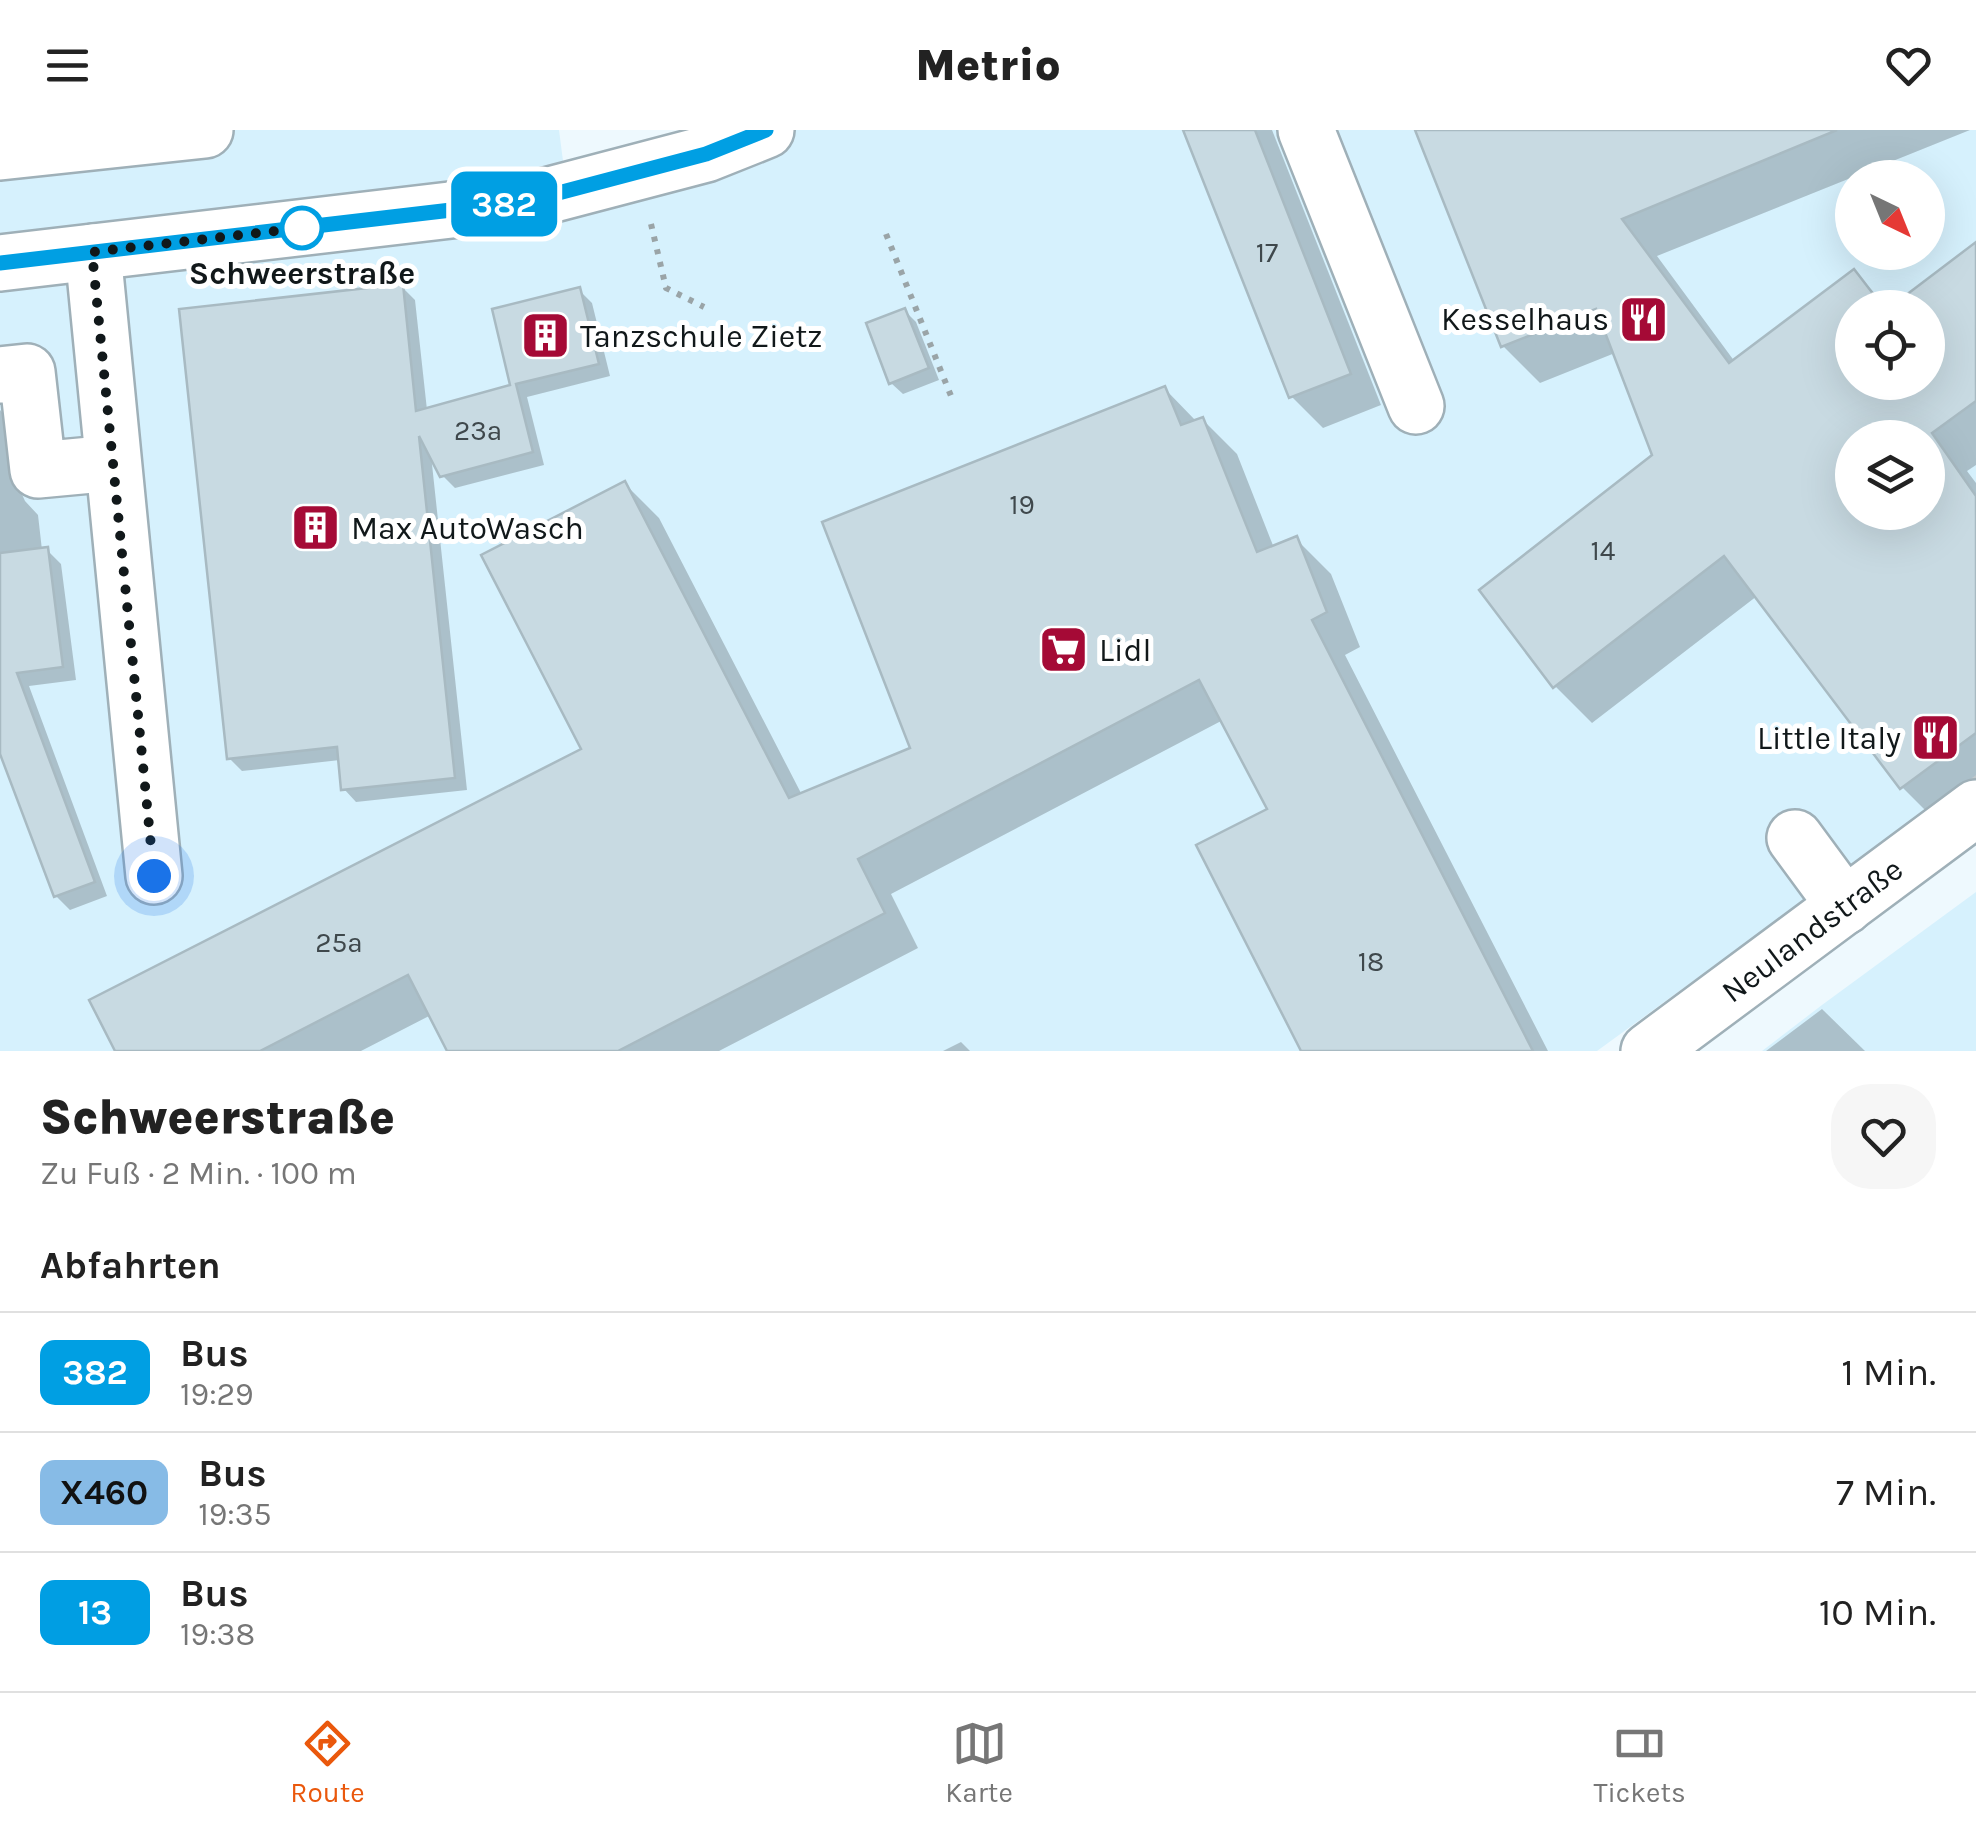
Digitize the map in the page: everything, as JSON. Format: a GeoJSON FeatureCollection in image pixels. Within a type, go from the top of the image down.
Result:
{"type":"FeatureCollection","features":[{"type":"Feature","properties":{"kind":"main road"},"geometry":{"type":"LineString","coordinates":[[0,152],[81,137],[206,130]]}},
{"type":"Feature","properties":{"kind":"main road"},"geometry":{"type":"LineString","coordinates":[[0,263],[528,201],[638,172],[701,142],[766,130]]}},
{"type":"Feature","properties":{"kind":"main road"},"geometry":{"type":"LineString","coordinates":[[1306,130],[1416,406]]}},
{"type":"Feature","properties":{"kind":"main road"},"geometry":{"type":"LineString","coordinates":[[92,252],[154,876]]}},
{"type":"Feature","properties":{"kind":"main road"},"geometry":{"type":"LineString","coordinates":[[0,375],[27,372],[38,470],[113,463]]}},
{"type":"Feature","properties":{"kind":"main road","name":"Neulandstraße"},"geometry":{"type":"LineString","coordinates":[[1648,1051],[1976,808]]}},
{"type":"Feature","properties":{"kind":"main road"},"geometry":{"type":"LineString","coordinates":[[1795,838],[1844,906]]}},
{"type":"Feature","properties":{"kind":"path"},"geometry":{"type":"LineString","coordinates":[[638,172],[666,288],[704,307]]}},
{"type":"Feature","properties":{"kind":"path"},"geometry":{"type":"LineString","coordinates":[[886,234],[951,396]]}},
{"type":"Feature","properties":{"kind":"shaded area"},"geometry":{"type":"Polygon","coordinates":[[[0,130],[559,130],[570,215],[791,130],[1976,130],[1976,775],[1597,1051],[0,1051],[0,130]]]}},
{"type":"Feature","properties":{"kind":"shaded area"},"geometry":{"type":"Polygon","coordinates":[[[1976,892],[1976,1051],[1762,1051],[1822,1005],[1976,892]]]}},
{"type":"Feature","properties":{"kind":"building"},"geometry":{"type":"Polygon","coordinates":[[[1183,130],[1255,130],[1351,374],[1289,398],[1183,130]]]}},
{"type":"Feature","properties":{"kind":"building"},"geometry":{"type":"Polygon","coordinates":[[[1415,130],[1837,130],[1622,219],[1729,363],[1855,270],[1870,290],[1835,290],[1835,400],[1945,400],[1945,290],[1913,290],[1939,270],[1945,270],[1945,266],[1976,242],[1976,401],[1945,424],[1945,420],[1835,420],[1835,530],[1945,530],[1945,452],[1976,496],[1976,733],[1900,789],[1724,556],[1553,688],[1479,590],[1652,455],[1596,309],[1501,347],[1415,130]]]}},
{"type":"Feature","properties":{"kind":"building","name":"Max AutoWasch"},"geometry":{"type":"Polygon","coordinates":[[[403,284],[416,411],[510,385],[492,309],[580,287],[599,364],[516,384],[533,452],[440,477],[419,436],[455,778],[341,790],[337,747],[227,759],[179,309],[403,284]]]}},
{"type":"Feature","properties":{"kind":"building"},"geometry":{"type":"Polygon","coordinates":[[[905,308],[929,368],[889,384],[866,323],[905,308]]]}},
{"type":"Feature","properties":{"kind":"building"},"geometry":{"type":"Polygon","coordinates":[[[1165,386],[1181,425],[1203,417],[1257,552],[1297,536],[1327,612],[1312,620],[1533,1051],[1301,1051],[1196,845],[1267,809],[1199,680],[858,859],[885,913],[618,1051],[447,1051],[408,975],[260,1051],[115,1051],[89,1000],[581,749],[481,555],[625,481],[789,798],[910,748],[822,522],[1165,386]]]}},
{"type":"Feature","properties":{"kind":"building"},"geometry":{"type":"Polygon","coordinates":[[[48,547],[63,667],[17,673],[95,882],[54,897],[0,754],[0,553],[48,547]]]}},
{"type":"Feature","properties":{"kind":"bus line","name":"382"},"geometry":{"type":"LineString","coordinates":[[0,263],[528,201],[706,154],[766,130]]}},
{"type":"Feature","properties":{"kind":"place","name":"Schweerstraße"},"geometry":{"type":"Point","coordinates":[302,228]}},
{"type":"Feature","properties":{"kind":"place","name":"Kesselhaus"},"geometry":{"type":"Point","coordinates":[1644,319]}},
{"type":"Feature","properties":{"kind":"place","name":"Tanzschule Zietz"},"geometry":{"type":"Point","coordinates":[545,336]}},
{"type":"Feature","properties":{"kind":"place","name":"Max AutoWasch"},"geometry":{"type":"Point","coordinates":[316,528]}},
{"type":"Feature","properties":{"kind":"place","name":"Lidl"},"geometry":{"type":"Point","coordinates":[1064,650]}},
{"type":"Feature","properties":{"kind":"place","name":"Little Italy"},"geometry":{"type":"Point","coordinates":[1936,738]}},
{"type":"Feature","properties":{"kind":"route"},"geometry":{"type":"LineString","coordinates":[[154,876],[92,252],[302,228]]}}]}
